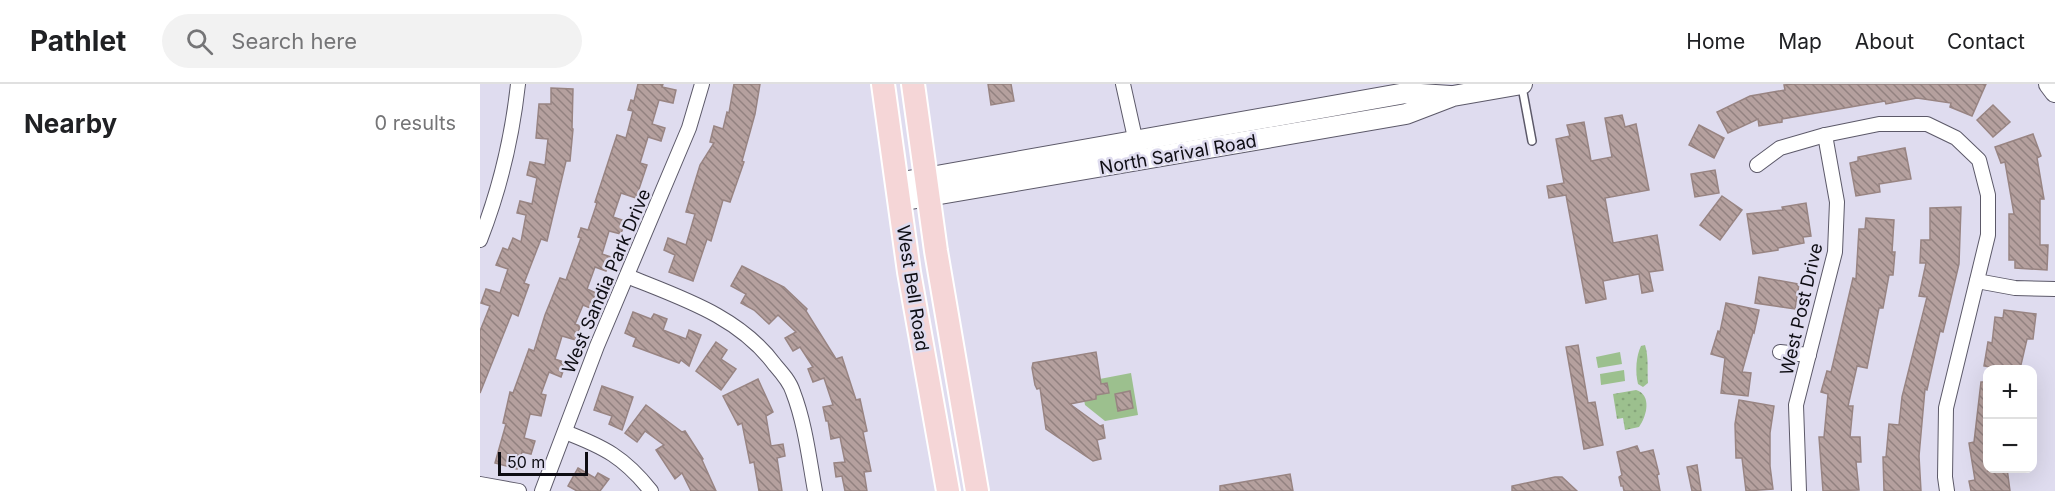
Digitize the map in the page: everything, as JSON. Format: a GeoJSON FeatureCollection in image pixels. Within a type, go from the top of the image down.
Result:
{"type":"FeatureCollection","features":[{"type":"Feature","properties":{"kind":"main road","name":"West Bell Road"},"geometry":{"type":"LineString","coordinates":[[883,84],[909,272],[948,491]]}},
{"type":"Feature","properties":{"kind":"main road","name":"West Bell Road"},"geometry":{"type":"LineString","coordinates":[[913,84],[927,188],[976,491]]}},
{"type":"Feature","properties":{"kind":"main road","name":"North Sarival Road"},"geometry":{"type":"LineString","coordinates":[[927,188],[1135,140],[1406,93],[1453,96],[1521,84]]}},
{"type":"Feature","properties":{"kind":"main road"},"geometry":{"type":"LineString","coordinates":[[2049,84],[2055,92]]}},
{"type":"Feature","properties":{"kind":"main road","name":"North Sarival Road"},"geometry":{"type":"LineString","coordinates":[[898,192],[1140,161],[1406,114],[1428,95]]}},
{"type":"Feature","properties":{"kind":"street"},"geometry":{"type":"LineString","coordinates":[[480,240],[502,177],[515,113],[518,84]]}},
{"type":"Feature","properties":{"kind":"street","name":"West Sandia Park Drive"},"geometry":{"type":"LineString","coordinates":[[542,491],[597,346],[689,128],[702,84]]}},
{"type":"Feature","properties":{"kind":"street"},"geometry":{"type":"LineString","coordinates":[[1123,84],[1140,161]]}},
{"type":"Feature","properties":{"kind":"street"},"geometry":{"type":"LineString","coordinates":[[1756,165],[1780,148],[1825,135],[1879,124],[1927,124],[1956,138],[1979,160],[1988,195],[1988,236],[1946,408],[1945,477],[1947,491]]}},
{"type":"Feature","properties":{"kind":"street","name":"West Post Drive"},"geometry":{"type":"LineString","coordinates":[[1799,491],[1796,405],[1835,252],[1837,202],[1825,135]]}},
{"type":"Feature","properties":{"kind":"street"},"geometry":{"type":"LineString","coordinates":[[627,276],[708,309],[740,329],[763,348],[793,389],[800,412],[815,491]]}},
{"type":"Feature","properties":{"kind":"street"},"geometry":{"type":"LineString","coordinates":[[1977,281],[2015,288],[2055,289]]}},
{"type":"Feature","properties":{"kind":"street"},"geometry":{"type":"LineString","coordinates":[[1780,352],[1809,355]]}},
{"type":"Feature","properties":{"kind":"street"},"geometry":{"type":"LineString","coordinates":[[565,432],[612,453],[641,478],[651,491]]}},
{"type":"Feature","properties":{"kind":"street"},"geometry":{"type":"LineString","coordinates":[[480,484],[519,491]]}},
{"type":"Feature","properties":{"kind":"lane"},"geometry":{"type":"LineString","coordinates":[[1521,84],[1532,141]]}},
{"type":"Feature","properties":{"kind":"green space"},"geometry":{"type":"Polygon","coordinates":[[[1645,345],[1648,383],[1643,387],[1638,384],[1636,364],[1641,346],[1645,345]]]}},
{"type":"Feature","properties":{"kind":"green space"},"geometry":{"type":"Polygon","coordinates":[[[1620,352],[1622,364],[1598,368],[1596,357],[1620,352]]]}},
{"type":"Feature","properties":{"kind":"green space"},"geometry":{"type":"Polygon","coordinates":[[[1624,370],[1625,381],[1601,385],[1600,374],[1624,370]]]}},
{"type":"Feature","properties":{"kind":"green space"},"geometry":{"type":"Polygon","coordinates":[[[1131,373],[1138,415],[1105,421],[1085,405],[1081,385],[1084,382],[1131,373]]]}},
{"type":"Feature","properties":{"kind":"green space"},"geometry":{"type":"Polygon","coordinates":[[[1636,390],[1644,396],[1646,412],[1639,427],[1625,430],[1623,418],[1617,419],[1613,394],[1636,390]]]}},
{"type":"Feature","properties":{"kind":"building"},"geometry":{"type":"Polygon","coordinates":[[[638,84],[663,84],[662,87],[676,90],[673,103],[659,100],[652,124],[665,128],[661,141],[648,137],[640,163],[647,165],[636,198],[621,193],[613,217],[625,221],[621,234],[609,231],[602,254],[611,257],[606,271],[595,267],[587,289],[596,293],[590,308],[583,305],[575,324],[580,326],[576,340],[562,336],[555,359],[566,363],[561,377],[549,372],[541,394],[546,395],[541,416],[530,414],[524,438],[535,441],[531,454],[522,452],[517,469],[495,463],[506,424],[503,423],[510,392],[513,393],[529,349],[534,351],[560,278],[566,280],[581,238],[578,237],[581,228],[588,230],[617,135],[626,138],[633,111],[628,110],[631,100],[634,101],[638,84]]]}},
{"type":"Feature","properties":{"kind":"building"},"geometry":{"type":"Polygon","coordinates":[[[734,84],[760,84],[755,114],[742,161],[744,162],[730,202],[723,200],[711,241],[707,239],[693,281],[669,272],[675,255],[664,250],[668,238],[686,245],[695,214],[686,212],[693,188],[700,165],[714,143],[710,142],[714,126],[723,129],[727,112],[729,113],[734,84]]]}},
{"type":"Feature","properties":{"kind":"building"},"geometry":{"type":"Polygon","coordinates":[[[988,84],[1011,84],[1014,101],[991,105],[988,84]]]}},
{"type":"Feature","properties":{"kind":"building"},"geometry":{"type":"Polygon","coordinates":[[[1986,84],[1972,116],[1950,107],[1951,103],[1917,98],[1886,104],[1885,101],[1782,119],[1782,122],[1759,126],[1758,119],[1728,133],[1717,112],[1750,96],[1785,90],[1784,85],[1986,84]]]}},
{"type":"Feature","properties":{"kind":"building"},"geometry":{"type":"Polygon","coordinates":[[[551,88],[573,89],[570,161],[566,161],[547,241],[541,239],[524,283],[529,285],[518,316],[512,313],[480,393],[480,331],[490,306],[481,303],[486,289],[500,293],[508,269],[496,265],[503,248],[508,250],[513,238],[521,242],[526,215],[517,213],[520,201],[532,204],[537,178],[527,175],[530,162],[545,165],[548,139],[536,138],[539,104],[551,104],[551,88]]]}},
{"type":"Feature","properties":{"kind":"building"},"geometry":{"type":"Polygon","coordinates":[[[1993,105],[2010,122],[1993,137],[1977,120],[1993,105]]]}},
{"type":"Feature","properties":{"kind":"building"},"geometry":{"type":"Polygon","coordinates":[[[1622,115],[1625,127],[1636,124],[1649,190],[1605,198],[1613,243],[1657,235],[1663,270],[1649,272],[1653,291],[1642,293],[1639,274],[1603,281],[1606,299],[1586,303],[1566,195],[1549,198],[1547,186],[1564,183],[1556,139],[1570,136],[1567,125],[1584,122],[1591,161],[1612,157],[1605,118],[1622,115]]]}},
{"type":"Feature","properties":{"kind":"building"},"geometry":{"type":"Polygon","coordinates":[[[1699,125],[1724,138],[1714,158],[1689,145],[1699,125]]]}},
{"type":"Feature","properties":{"kind":"building"},"geometry":{"type":"Polygon","coordinates":[[[2033,134],[2041,156],[2037,158],[2044,199],[2040,199],[2040,245],[2048,245],[2047,270],[2015,268],[2015,260],[2009,260],[2009,214],[2014,214],[2005,162],[2001,163],[1995,147],[2033,134]]]}},
{"type":"Feature","properties":{"kind":"building"},"geometry":{"type":"Polygon","coordinates":[[[1905,148],[1911,179],[1879,184],[1880,192],[1856,196],[1850,163],[1858,161],[1858,157],[1905,148]]]}},
{"type":"Feature","properties":{"kind":"building"},"geometry":{"type":"Polygon","coordinates":[[[1715,170],[1719,193],[1695,197],[1691,174],[1715,170]]]}},
{"type":"Feature","properties":{"kind":"building"},"geometry":{"type":"Polygon","coordinates":[[[1722,196],[1742,210],[1720,240],[1700,225],[1722,196]]]}},
{"type":"Feature","properties":{"kind":"building"},"geometry":{"type":"Polygon","coordinates":[[[1806,203],[1811,236],[1803,237],[1804,243],[1753,254],[1747,214],[1783,210],[1782,207],[1806,203]]]}},
{"type":"Feature","properties":{"kind":"building"},"geometry":{"type":"Polygon","coordinates":[[[1961,207],[1959,264],[1943,332],[1940,331],[1927,390],[1925,389],[1919,456],[1921,491],[1884,491],[1883,457],[1886,457],[1889,424],[1899,425],[1902,397],[1927,297],[1919,296],[1926,263],[1920,263],[1921,240],[1930,240],[1930,208],[1961,207]]]}},
{"type":"Feature","properties":{"kind":"building"},"geometry":{"type":"Polygon","coordinates":[[[1866,218],[1894,220],[1893,275],[1889,275],[1883,308],[1879,308],[1867,368],[1857,366],[1848,406],[1853,406],[1850,437],[1860,437],[1861,462],[1856,462],[1859,490],[1823,491],[1819,437],[1824,437],[1828,394],[1821,392],[1827,371],[1831,372],[1853,278],[1856,279],[1859,229],[1865,229],[1866,218]]]}},
{"type":"Feature","properties":{"kind":"building"},"geometry":{"type":"Polygon","coordinates":[[[742,266],[784,287],[807,309],[806,311],[836,359],[842,357],[856,400],[860,399],[867,431],[863,432],[871,471],[864,472],[867,491],[845,491],[842,476],[836,477],[834,463],[845,462],[840,437],[831,439],[828,421],[826,421],[823,407],[833,405],[824,378],[813,382],[808,369],[813,367],[800,347],[793,351],[785,338],[796,332],[778,315],[769,324],[754,310],[741,303],[746,294],[731,286],[742,266]]]}},
{"type":"Feature","properties":{"kind":"building"},"geometry":{"type":"Polygon","coordinates":[[[1759,277],[1799,284],[1795,309],[1755,303],[1759,277]]]}},
{"type":"Feature","properties":{"kind":"building"},"geometry":{"type":"Polygon","coordinates":[[[1726,303],[1759,310],[1742,372],[1751,373],[1748,396],[1721,393],[1725,358],[1711,354],[1718,331],[1720,332],[1726,303]]]}},
{"type":"Feature","properties":{"kind":"building"},"geometry":{"type":"Polygon","coordinates":[[[2004,310],[2036,314],[2033,339],[2027,339],[2021,365],[1984,365],[1988,342],[1992,343],[1995,317],[2003,318],[2004,310]]]}},
{"type":"Feature","properties":{"kind":"building"},"geometry":{"type":"Polygon","coordinates":[[[633,312],[651,319],[654,314],[667,319],[663,330],[686,339],[689,330],[701,335],[689,366],[681,360],[679,363],[633,346],[636,338],[625,333],[633,312]]]}},
{"type":"Feature","properties":{"kind":"building"},"geometry":{"type":"Polygon","coordinates":[[[716,342],[727,350],[721,359],[736,369],[721,390],[696,371],[716,342]]]}},
{"type":"Feature","properties":{"kind":"building"},"geometry":{"type":"Polygon","coordinates":[[[1578,345],[1588,403],[1595,402],[1603,445],[1584,449],[1566,347],[1578,345]]]}},
{"type":"Feature","properties":{"kind":"building"},"geometry":{"type":"Polygon","coordinates":[[[1096,352],[1101,384],[1107,383],[1109,393],[1096,395],[1096,399],[1070,404],[1100,426],[1103,425],[1105,438],[1097,440],[1101,459],[1093,461],[1046,429],[1040,388],[1037,389],[1035,385],[1032,368],[1033,363],[1096,352]]]}},
{"type":"Feature","properties":{"kind":"building"},"geometry":{"type":"Polygon","coordinates":[[[758,379],[773,412],[766,416],[771,446],[783,444],[785,456],[777,458],[782,491],[759,491],[754,462],[750,463],[742,423],[738,425],[723,396],[758,379]]]}},
{"type":"Feature","properties":{"kind":"building"},"geometry":{"type":"Polygon","coordinates":[[[1981,382],[1983,382],[1983,473],[2008,473],[2010,491],[1971,491],[1969,481],[1975,480],[1969,443],[1974,442],[1981,382]]]}},
{"type":"Feature","properties":{"kind":"building"},"geometry":{"type":"Polygon","coordinates":[[[602,386],[633,397],[622,430],[609,424],[612,416],[594,410],[602,386]]]}},
{"type":"Feature","properties":{"kind":"building"},"geometry":{"type":"Polygon","coordinates":[[[1130,391],[1133,408],[1118,411],[1115,394],[1130,391]]]}},
{"type":"Feature","properties":{"kind":"building"},"geometry":{"type":"Polygon","coordinates":[[[1739,400],[1774,406],[1770,433],[1773,489],[1746,491],[1742,458],[1736,458],[1735,424],[1739,400]]]}},
{"type":"Feature","properties":{"kind":"building"},"geometry":{"type":"Polygon","coordinates":[[[646,405],[682,432],[685,431],[703,459],[716,491],[691,491],[682,473],[675,479],[656,450],[664,445],[645,431],[637,442],[625,433],[646,405]]]}},
{"type":"Feature","properties":{"kind":"building"},"geometry":{"type":"Polygon","coordinates":[[[1637,446],[1640,453],[1653,450],[1659,474],[1657,475],[1660,491],[1624,491],[1621,486],[1619,477],[1622,475],[1617,452],[1637,446]]]}},
{"type":"Feature","properties":{"kind":"building"},"geometry":{"type":"Polygon","coordinates":[[[1697,465],[1701,491],[1692,491],[1687,467],[1697,465]]]}},
{"type":"Feature","properties":{"kind":"building"},"geometry":{"type":"Polygon","coordinates":[[[578,468],[595,478],[598,473],[609,479],[600,491],[577,491],[568,486],[578,468]]]}},
{"type":"Feature","properties":{"kind":"building"},"geometry":{"type":"Polygon","coordinates":[[[1290,474],[1293,491],[1220,491],[1220,486],[1290,474]]]}},
{"type":"Feature","properties":{"kind":"building"},"geometry":{"type":"Polygon","coordinates":[[[1562,477],[1577,491],[1512,491],[1512,486],[1562,477]]]}}]}
